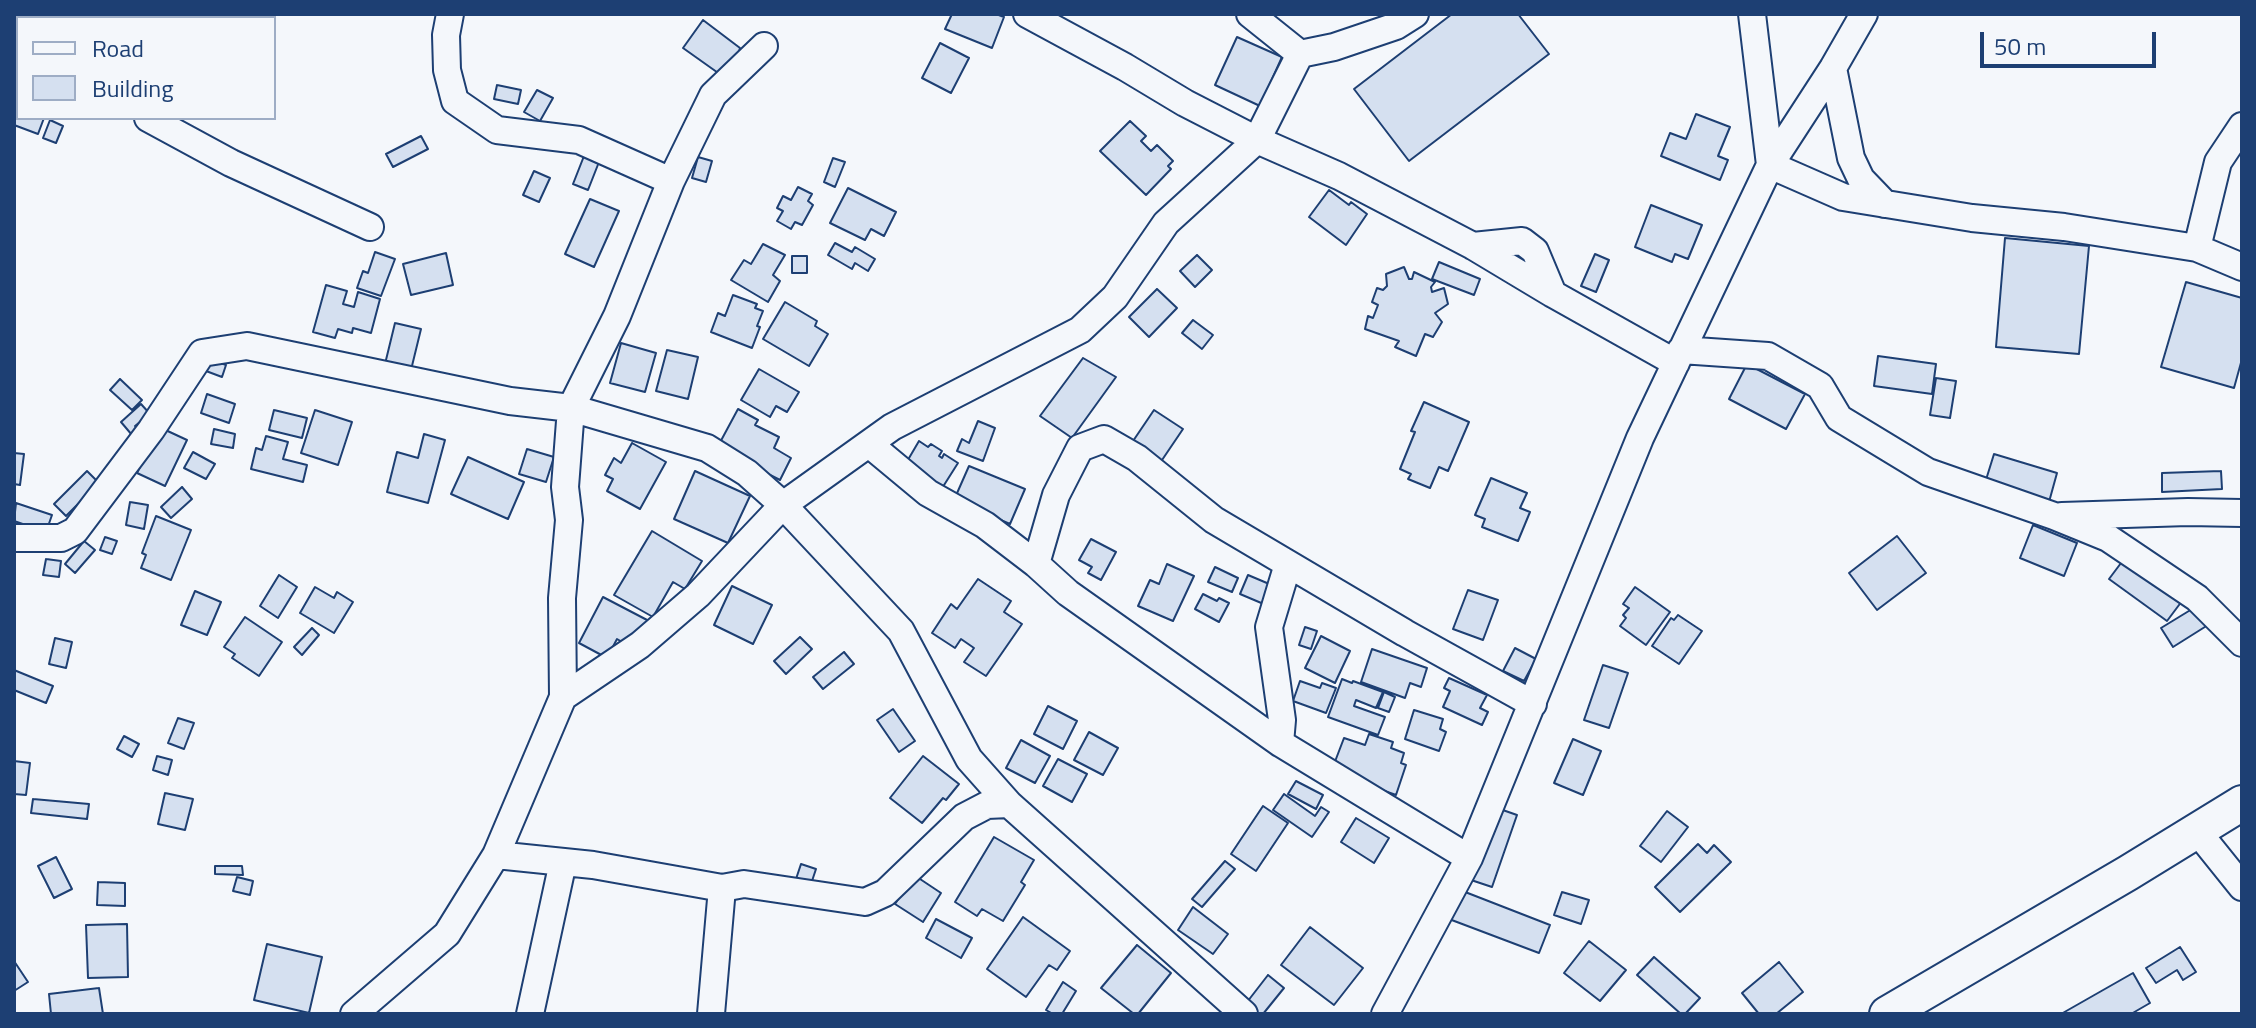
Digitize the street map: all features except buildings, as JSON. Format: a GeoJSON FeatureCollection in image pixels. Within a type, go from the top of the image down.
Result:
{"type":"FeatureCollection","features":[{"type":"Feature","properties":{"kind":"main road"},"geometry":{"type":"LineString","coordinates":[[1887,1014],[2242,803]]}},
{"type":"Feature","properties":{"kind":"street"},"geometry":{"type":"LineString","coordinates":[[450,14],[446,35],[447,70],[455,101],[497,130],[579,140],[671,181]]}},
{"type":"Feature","properties":{"kind":"street"},"geometry":{"type":"LineString","coordinates":[[1027,14],[1185,103],[1257,140],[1339,176],[1473,246],[1553,294],[1679,356],[1768,356],[1820,386],[1839,418],[1928,472],[2108,538],[2197,598],[2242,643]]}},
{"type":"Feature","properties":{"kind":"street"},"geometry":{"type":"LineString","coordinates":[[1250,14],[1300,54]]}},
{"type":"Feature","properties":{"kind":"street"},"geometry":{"type":"LineString","coordinates":[[1300,54],[1334,47],[1396,26],[1415,14]]}},
{"type":"Feature","properties":{"kind":"street"},"geometry":{"type":"LineString","coordinates":[[1752,14],[1770,165]]}},
{"type":"Feature","properties":{"kind":"street"},"geometry":{"type":"LineString","coordinates":[[1385,1014],[1469,858],[1640,438],[1770,165],[1864,14]]}},
{"type":"Feature","properties":{"kind":"street"},"geometry":{"type":"LineString","coordinates":[[354,1014],[447,934],[496,855],[563,697],[562,598],[569,520],[565,487],[571,408],[617,316],[671,181],[713,95],[764,46]]}},
{"type":"Feature","properties":{"kind":"street"},"geometry":{"type":"LineString","coordinates":[[563,697],[640,645],[698,595],[783,505],[892,427],[1080,330],[1115,297],[1166,223],[1257,140],[1300,54]]}},
{"type":"Feature","properties":{"kind":"street"},"geometry":{"type":"LineString","coordinates":[[1833,68],[1851,158],[1861,179],[1885,204]]}},
{"type":"Feature","properties":{"kind":"street"},"geometry":{"type":"LineString","coordinates":[[152,120],[231,163],[370,227]]}},
{"type":"Feature","properties":{"kind":"street"},"geometry":{"type":"LineString","coordinates":[[2197,248],[2218,162],[2242,126]]}},
{"type":"Feature","properties":{"kind":"street"},"geometry":{"type":"LineString","coordinates":[[1770,165],[1843,197],[2197,248],[2242,267]]}},
{"type":"Feature","properties":{"kind":"street"},"geometry":{"type":"LineString","coordinates":[[14,538],[61,538],[75,531],[151,430],[202,353],[247,346],[510,401],[571,408],[707,448],[747,473],[783,505],[901,631],[969,759],[1009,804],[1244,1014]]}},
{"type":"Feature","properties":{"kind":"street"},"geometry":{"type":"LineString","coordinates":[[1036,564],[1056,495],[1080,448],[1104,439],[1137,458],[1214,520],[1533,704]]}},
{"type":"Feature","properties":{"kind":"street"},"geometry":{"type":"LineString","coordinates":[[869,444],[928,493],[985,525],[1068,593],[1280,743],[1469,858]]}},
{"type":"Feature","properties":{"kind":"street"},"geometry":{"type":"LineString","coordinates":[[2054,516],[2242,513]]}},
{"type":"Feature","properties":{"kind":"street"},"geometry":{"type":"LineString","coordinates":[[1280,743],[1282,720],[1269,627],[1288,564]]}},
{"type":"Feature","properties":{"kind":"street"},"geometry":{"type":"LineString","coordinates":[[496,855],[593,865],[722,888],[744,884],[865,902],[885,893],[964,817],[987,805],[1009,804]]}},
{"type":"Feature","properties":{"kind":"street"},"geometry":{"type":"LineString","coordinates":[[2197,831],[2242,887]]}},
{"type":"Feature","properties":{"kind":"street"},"geometry":{"type":"LineString","coordinates":[[530,1014],[563,862]]}},
{"type":"Feature","properties":{"kind":"street"},"geometry":{"type":"LineString","coordinates":[[711,1014],[722,888]]}}]}
